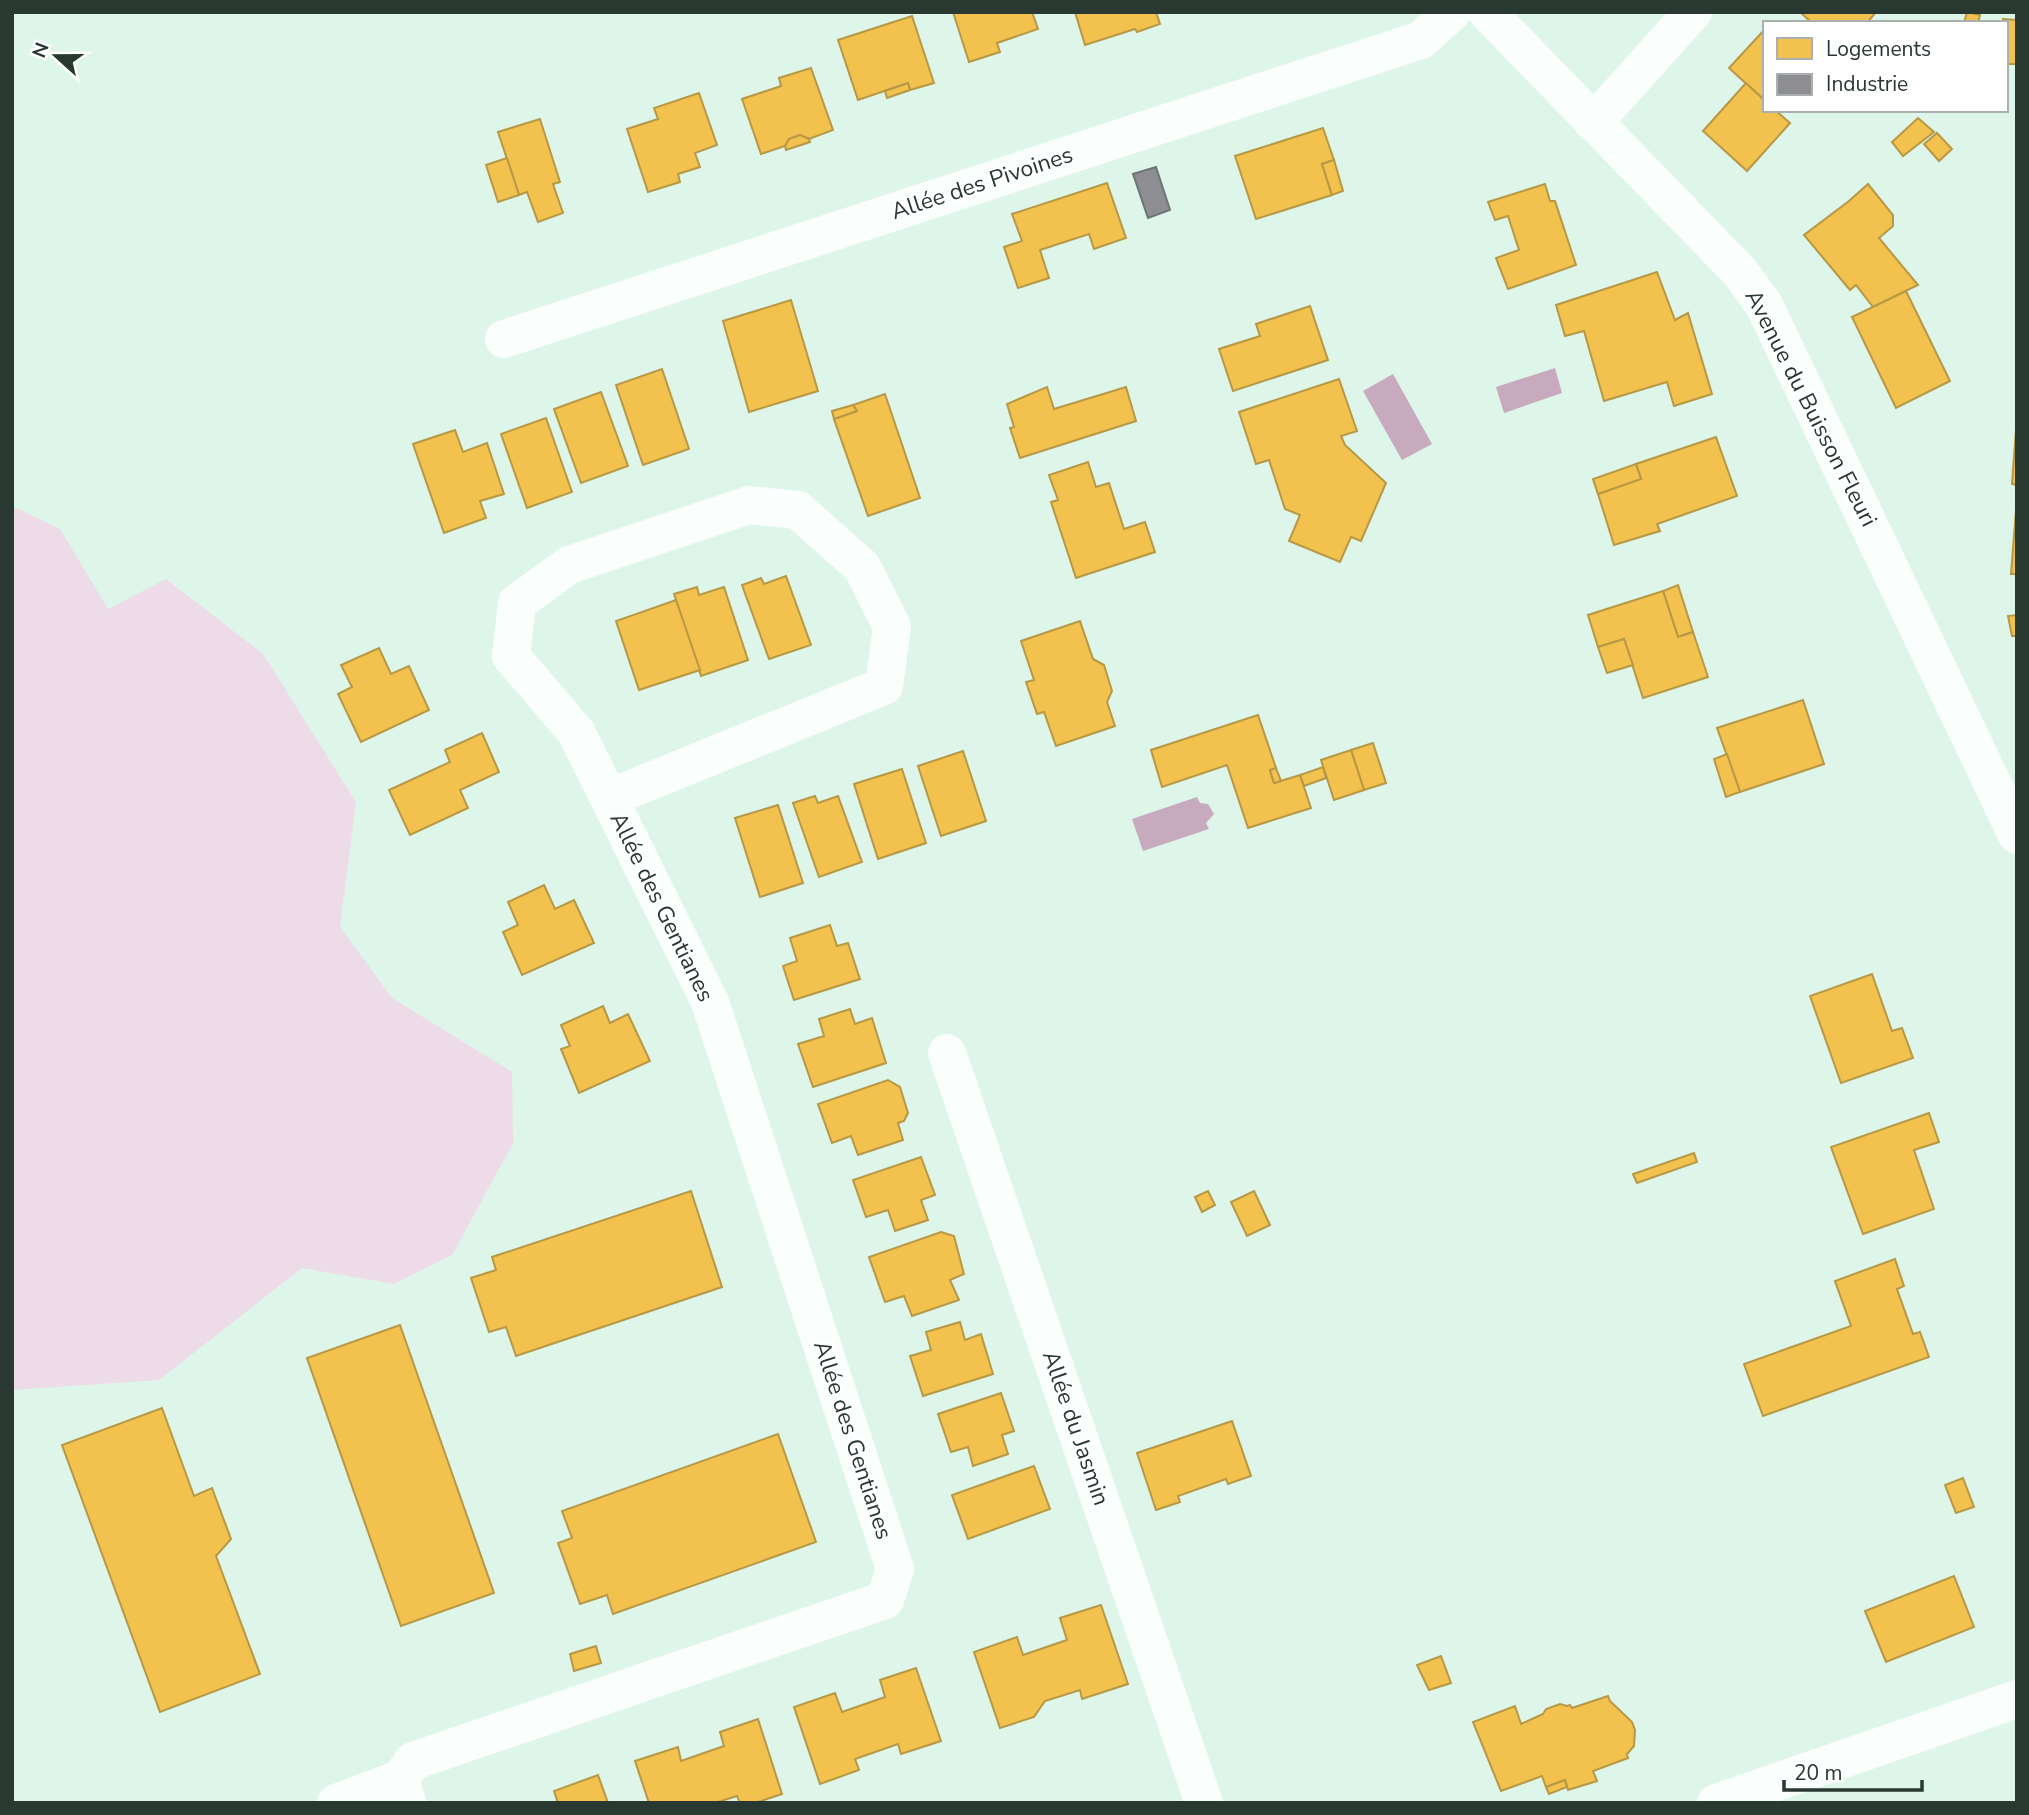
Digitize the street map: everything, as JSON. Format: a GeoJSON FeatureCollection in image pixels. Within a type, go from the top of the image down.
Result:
{"type":"FeatureCollection","features":[{"type":"Feature","properties":{"kind":"street","name":"Allée des Pivoines"},"geometry":{"type":"LineString","coordinates":[[504,339],[1421,40],[1452,12]]}},
{"type":"Feature","properties":{"kind":"street","name":"Avenue du Buisson Fleuri"},"geometry":{"type":"LineString","coordinates":[[1487,12],[1741,272],[1764,305],[2017,835]]}},
{"type":"Feature","properties":{"kind":"street"},"geometry":{"type":"LineString","coordinates":[[1593,123],[1693,12]]}},
{"type":"Feature","properties":{"kind":"street","name":"Allée des Gentianes"},"geometry":{"type":"LineString","coordinates":[[336,1803],[403,1791],[414,1761],[885,1600],[895,1569],[710,1002],[576,733],[511,656],[517,603],[569,565],[749,505],[798,510],[862,567],[892,627],[884,687],[609,798]]}},
{"type":"Feature","properties":{"kind":"street","name":"Allée du Jasmin"},"geometry":{"type":"LineString","coordinates":[[947,1053],[1204,1803]]}},
{"type":"Feature","properties":{"kind":"street"},"geometry":{"type":"LineString","coordinates":[[1716,1803],[2017,1699]]}},
{"type":"Feature","properties":{"kind":"shaded area"},"geometry":{"type":"Polygon","coordinates":[[[1555,368],[1562,393],[1504,413],[1496,387],[1555,368]]]}},
{"type":"Feature","properties":{"kind":"shaded area"},"geometry":{"type":"Polygon","coordinates":[[[1393,374],[1432,444],[1402,460],[1363,391],[1393,374]]]}},
{"type":"Feature","properties":{"kind":"shaded area"},"geometry":{"type":"Polygon","coordinates":[[[16,508],[60,529],[108,609],[166,579],[263,654],[356,802],[340,927],[392,998],[512,1072],[513,1143],[452,1255],[394,1284],[302,1268],[159,1380],[12,1390],[12,509],[16,508]]]}},
{"type":"Feature","properties":{"kind":"shaded area"},"geometry":{"type":"Polygon","coordinates":[[[1197,797],[1200,803],[1208,804],[1214,814],[1206,823],[1209,829],[1143,851],[1132,819],[1197,797]]]}},
{"type":"Feature","properties":{"kind":"building: Logements"},"geometry":{"type":"Polygon","coordinates":[[[953,12],[1032,12],[1038,29],[997,43],[1000,52],[969,62],[953,12]]]}},
{"type":"Feature","properties":{"kind":"building: Logements"},"geometry":{"type":"Polygon","coordinates":[[[1075,12],[1156,12],[1160,24],[1085,45],[1075,12]]]}},
{"type":"Feature","properties":{"kind":"building: Logements"},"geometry":{"type":"Polygon","coordinates":[[[1800,12],[1876,12],[1869,21],[1810,21],[1800,12]]]}},
{"type":"Feature","properties":{"kind":"building: Logements"},"geometry":{"type":"Polygon","coordinates":[[[1967,12],[1980,15],[1978,21],[1965,21],[1967,12]]]}},
{"type":"Feature","properties":{"kind":"building: Logements"},"geometry":{"type":"Polygon","coordinates":[[[912,16],[934,83],[910,90],[908,83],[858,100],[838,40],[912,16]]]}},
{"type":"Feature","properties":{"kind":"building: Logements"},"geometry":{"type":"Polygon","coordinates":[[[2017,20],[2017,64],[2008,64],[2008,21],[2004,21],[2017,20]]]}},
{"type":"Feature","properties":{"kind":"building: Logements"},"geometry":{"type":"Polygon","coordinates":[[[1763,31],[1763,99],[1729,68],[1763,31]]]}},
{"type":"Feature","properties":{"kind":"building: Logements"},"geometry":{"type":"Polygon","coordinates":[[[811,68],[833,130],[809,139],[800,135],[789,139],[785,146],[761,154],[742,99],[781,86],[779,78],[811,68]]]}},
{"type":"Feature","properties":{"kind":"building: Logements"},"geometry":{"type":"Polygon","coordinates":[[[908,83],[910,90],[887,98],[885,91],[908,83]]]}},
{"type":"Feature","properties":{"kind":"building: Logements"},"geometry":{"type":"Polygon","coordinates":[[[1746,83],[1763,99],[1763,112],[1777,112],[1790,123],[1747,171],[1703,131],[1746,83]]]}},
{"type":"Feature","properties":{"kind":"building: Logements"},"geometry":{"type":"Polygon","coordinates":[[[699,93],[717,145],[695,153],[700,167],[678,174],[680,182],[648,192],[627,129],[658,119],[654,108],[699,93]]]}},
{"type":"Feature","properties":{"kind":"building: Logements"},"geometry":{"type":"Polygon","coordinates":[[[1918,118],[1934,132],[1903,156],[1892,142],[1918,118]]]}},
{"type":"Feature","properties":{"kind":"building: Logements"},"geometry":{"type":"Polygon","coordinates":[[[540,119],[560,182],[553,184],[563,213],[538,222],[527,192],[519,195],[498,132],[540,119]]]}},
{"type":"Feature","properties":{"kind":"building: Logements"},"geometry":{"type":"Polygon","coordinates":[[[1323,128],[1334,160],[1322,164],[1332,195],[1256,219],[1235,156],[1323,128]]]}},
{"type":"Feature","properties":{"kind":"building: Logements"},"geometry":{"type":"Polygon","coordinates":[[[1937,133],[1952,149],[1939,161],[1924,144],[1937,133]]]}},
{"type":"Feature","properties":{"kind":"building: Logements"},"geometry":{"type":"Polygon","coordinates":[[[800,135],[810,142],[786,150],[789,139],[800,135]]]}},
{"type":"Feature","properties":{"kind":"building: Logements"},"geometry":{"type":"Polygon","coordinates":[[[507,158],[519,195],[498,202],[486,165],[507,158]]]}},
{"type":"Feature","properties":{"kind":"building: Logements"},"geometry":{"type":"Polygon","coordinates":[[[1334,160],[1343,191],[1332,195],[1322,164],[1334,160]]]}},
{"type":"Feature","properties":{"kind":"building: Logements"},"geometry":{"type":"Polygon","coordinates":[[[1107,183],[1126,238],[1094,249],[1089,234],[1040,250],[1049,278],[1018,288],[1004,247],[1022,241],[1012,214],[1107,183]]]}},
{"type":"Feature","properties":{"kind":"building: Logements"},"geometry":{"type":"Polygon","coordinates":[[[1545,184],[1550,201],[1555,201],[1576,265],[1508,289],[1496,258],[1519,250],[1508,216],[1495,220],[1488,202],[1545,184]]]}},
{"type":"Feature","properties":{"kind":"building: Logements"},"geometry":{"type":"Polygon","coordinates":[[[1868,184],[1893,215],[1893,226],[1879,238],[1918,285],[1873,307],[1856,285],[1850,290],[1804,235],[1868,184]]]}},
{"type":"Feature","properties":{"kind":"building: Logements"},"geometry":{"type":"Polygon","coordinates":[[[1657,272],[1675,320],[1688,313],[1712,394],[1674,406],[1667,382],[1604,401],[1584,331],[1565,336],[1556,305],[1657,272]]]}},
{"type":"Feature","properties":{"kind":"building: Logements"},"geometry":{"type":"Polygon","coordinates":[[[1906,291],[1950,381],[1896,408],[1852,317],[1906,291]]]}},
{"type":"Feature","properties":{"kind":"building: Logements"},"geometry":{"type":"Polygon","coordinates":[[[791,300],[818,391],[749,412],[723,321],[791,300]]]}},
{"type":"Feature","properties":{"kind":"building: Logements"},"geometry":{"type":"Polygon","coordinates":[[[1310,306],[1328,360],[1233,391],[1219,349],[1260,336],[1256,324],[1310,306]]]}},
{"type":"Feature","properties":{"kind":"building: Logements"},"geometry":{"type":"Polygon","coordinates":[[[662,369],[689,449],[643,465],[616,385],[662,369]]]}},
{"type":"Feature","properties":{"kind":"building: Logements"},"geometry":{"type":"Polygon","coordinates":[[[1339,379],[1357,431],[1341,436],[1345,445],[1386,483],[1361,541],[1351,537],[1340,562],[1289,541],[1300,515],[1285,509],[1269,460],[1256,464],[1239,412],[1339,379]]]}},
{"type":"Feature","properties":{"kind":"building: Logements"},"geometry":{"type":"Polygon","coordinates":[[[1047,387],[1054,409],[1126,387],[1136,421],[1020,458],[1010,428],[1014,427],[1007,404],[1047,387]]]}},
{"type":"Feature","properties":{"kind":"building: Logements"},"geometry":{"type":"Polygon","coordinates":[[[601,392],[628,466],[581,483],[554,409],[601,392]]]}},
{"type":"Feature","properties":{"kind":"building: Logements"},"geometry":{"type":"Polygon","coordinates":[[[885,394],[920,498],[868,516],[834,419],[857,411],[853,405],[885,394]]]}},
{"type":"Feature","properties":{"kind":"building: Logements"},"geometry":{"type":"Polygon","coordinates":[[[853,405],[857,411],[834,419],[832,411],[853,405]]]}},
{"type":"Feature","properties":{"kind":"building: Logements"},"geometry":{"type":"Polygon","coordinates":[[[2017,416],[2017,485],[2012,484],[2017,416]]]}},
{"type":"Feature","properties":{"kind":"building: Logements"},"geometry":{"type":"Polygon","coordinates":[[[546,418],[572,492],[527,508],[501,434],[546,418]]]}},
{"type":"Feature","properties":{"kind":"building: Logements"},"geometry":{"type":"Polygon","coordinates":[[[455,430],[463,452],[487,443],[504,494],[480,501],[486,518],[444,533],[413,444],[455,430]]]}},
{"type":"Feature","properties":{"kind":"building: Logements"},"geometry":{"type":"Polygon","coordinates":[[[1716,437],[1737,496],[1657,524],[1660,531],[1614,545],[1598,494],[1641,479],[1636,464],[1716,437]]]}},
{"type":"Feature","properties":{"kind":"building: Logements"},"geometry":{"type":"Polygon","coordinates":[[[1088,462],[1096,487],[1109,483],[1124,529],[1145,522],[1155,552],[1076,578],[1051,502],[1058,500],[1049,475],[1088,462]]]}},
{"type":"Feature","properties":{"kind":"building: Logements"},"geometry":{"type":"Polygon","coordinates":[[[1636,464],[1641,479],[1598,494],[1593,479],[1636,464]]]}},
{"type":"Feature","properties":{"kind":"building: Logements"},"geometry":{"type":"Polygon","coordinates":[[[2016,510],[2017,574],[2011,574],[2016,510]]]}},
{"type":"Feature","properties":{"kind":"building: Logements"},"geometry":{"type":"Polygon","coordinates":[[[786,576],[811,645],[769,659],[742,585],[761,578],[764,584],[786,576]]]}},
{"type":"Feature","properties":{"kind":"building: Logements"},"geometry":{"type":"Polygon","coordinates":[[[1678,585],[1693,632],[1678,637],[1663,591],[1678,585]]]}},
{"type":"Feature","properties":{"kind":"building: Logements"},"geometry":{"type":"Polygon","coordinates":[[[697,587],[699,595],[724,587],[748,660],[701,676],[674,594],[697,587]]]}},
{"type":"Feature","properties":{"kind":"building: Logements"},"geometry":{"type":"Polygon","coordinates":[[[1663,591],[1678,637],[1693,632],[1708,677],[1643,698],[1624,639],[1598,647],[1588,615],[1663,591]]]}},
{"type":"Feature","properties":{"kind":"building: Logements"},"geometry":{"type":"Polygon","coordinates":[[[676,600],[700,670],[639,690],[616,621],[676,600]]]}},
{"type":"Feature","properties":{"kind":"building: Logements"},"geometry":{"type":"Polygon","coordinates":[[[2017,615],[2017,636],[2012,636],[2008,616],[2017,615]]]}},
{"type":"Feature","properties":{"kind":"building: Logements"},"geometry":{"type":"Polygon","coordinates":[[[1080,621],[1093,659],[1104,665],[1112,691],[1107,702],[1115,726],[1056,746],[1044,712],[1037,714],[1026,682],[1034,680],[1021,641],[1080,621]]]}},
{"type":"Feature","properties":{"kind":"building: Logements"},"geometry":{"type":"Polygon","coordinates":[[[1624,639],[1633,665],[1607,673],[1598,647],[1624,639]]]}},
{"type":"Feature","properties":{"kind":"building: Logements"},"geometry":{"type":"Polygon","coordinates":[[[379,648],[391,674],[409,666],[429,710],[361,742],[338,694],[352,687],[341,665],[379,648]]]}},
{"type":"Feature","properties":{"kind":"building: Logements"},"geometry":{"type":"Polygon","coordinates":[[[1803,700],[1824,764],[1740,792],[1717,728],[1803,700]]]}},
{"type":"Feature","properties":{"kind":"building: Logements"},"geometry":{"type":"Polygon","coordinates":[[[1258,715],[1276,768],[1270,770],[1274,783],[1300,775],[1311,808],[1248,828],[1227,765],[1162,787],[1151,750],[1258,715]]]}},
{"type":"Feature","properties":{"kind":"building: Logements"},"geometry":{"type":"Polygon","coordinates":[[[482,733],[499,772],[460,790],[468,808],[410,835],[389,790],[450,762],[445,750],[482,733]]]}},
{"type":"Feature","properties":{"kind":"building: Logements"},"geometry":{"type":"Polygon","coordinates":[[[1373,743],[1386,783],[1364,790],[1351,750],[1373,743]]]}},
{"type":"Feature","properties":{"kind":"building: Logements"},"geometry":{"type":"Polygon","coordinates":[[[1351,750],[1364,790],[1334,800],[1321,760],[1351,750]]]}},
{"type":"Feature","properties":{"kind":"building: Logements"},"geometry":{"type":"Polygon","coordinates":[[[963,751],[986,821],[941,836],[918,766],[963,751]]]}},
{"type":"Feature","properties":{"kind":"building: Logements"},"geometry":{"type":"Polygon","coordinates":[[[1727,754],[1740,792],[1726,797],[1714,759],[1727,754]]]}},
{"type":"Feature","properties":{"kind":"building: Logements"},"geometry":{"type":"Polygon","coordinates":[[[1323,767],[1326,778],[1304,786],[1300,775],[1323,767]]]}},
{"type":"Feature","properties":{"kind":"building: Logements"},"geometry":{"type":"Polygon","coordinates":[[[1276,768],[1281,781],[1274,783],[1270,770],[1276,768]]]}},
{"type":"Feature","properties":{"kind":"building: Logements"},"geometry":{"type":"Polygon","coordinates":[[[902,769],[926,843],[878,859],[854,784],[902,769]]]}},
{"type":"Feature","properties":{"kind":"building: Logements"},"geometry":{"type":"Polygon","coordinates":[[[815,796],[818,803],[838,796],[862,862],[819,877],[793,803],[815,796]]]}},
{"type":"Feature","properties":{"kind":"building: Logements"},"geometry":{"type":"Polygon","coordinates":[[[778,805],[803,883],[760,897],[735,818],[778,805]]]}},
{"type":"Feature","properties":{"kind":"building: Logements"},"geometry":{"type":"Polygon","coordinates":[[[544,885],[555,909],[574,900],[594,943],[522,975],[503,932],[518,925],[508,902],[544,885]]]}},
{"type":"Feature","properties":{"kind":"building: Logements"},"geometry":{"type":"Polygon","coordinates":[[[830,925],[837,946],[848,943],[860,979],[794,1000],[783,966],[797,961],[790,938],[830,925]]]}},
{"type":"Feature","properties":{"kind":"building: Logements"},"geometry":{"type":"Polygon","coordinates":[[[1872,974],[1892,1031],[1902,1028],[1913,1058],[1841,1083],[1810,996],[1872,974]]]}},
{"type":"Feature","properties":{"kind":"building: Logements"},"geometry":{"type":"Polygon","coordinates":[[[603,1006],[610,1023],[628,1014],[650,1061],[579,1093],[561,1049],[570,1046],[561,1025],[603,1006]]]}},
{"type":"Feature","properties":{"kind":"building: Logements"},"geometry":{"type":"Polygon","coordinates":[[[850,1009],[855,1024],[872,1018],[886,1063],[813,1087],[798,1044],[824,1036],[819,1019],[850,1009]]]}},
{"type":"Feature","properties":{"kind":"building: Logements"},"geometry":{"type":"Polygon","coordinates":[[[888,1080],[900,1087],[908,1113],[904,1121],[898,1123],[903,1140],[858,1155],[851,1136],[832,1143],[818,1104],[888,1080]]]}},
{"type":"Feature","properties":{"kind":"building: Logements"},"geometry":{"type":"Polygon","coordinates":[[[1929,1113],[1939,1142],[1914,1150],[1934,1209],[1863,1234],[1831,1147],[1929,1113]]]}},
{"type":"Feature","properties":{"kind":"building: Logements"},"geometry":{"type":"Polygon","coordinates":[[[1694,1153],[1697,1162],[1637,1183],[1633,1174],[1694,1153]]]}},
{"type":"Feature","properties":{"kind":"building: Logements"},"geometry":{"type":"Polygon","coordinates":[[[921,1157],[935,1195],[921,1200],[928,1220],[895,1231],[888,1210],[866,1217],[853,1180],[921,1157]]]}},
{"type":"Feature","properties":{"kind":"building: Logements"},"geometry":{"type":"Polygon","coordinates":[[[691,1191],[722,1287],[516,1356],[506,1327],[489,1332],[471,1278],[496,1270],[492,1257],[691,1191]]]}},
{"type":"Feature","properties":{"kind":"building: Logements"},"geometry":{"type":"Polygon","coordinates":[[[1208,1191],[1215,1205],[1202,1212],[1195,1197],[1208,1191]]]}},
{"type":"Feature","properties":{"kind":"building: Logements"},"geometry":{"type":"Polygon","coordinates":[[[1254,1191],[1270,1225],[1247,1236],[1231,1202],[1254,1191]]]}},
{"type":"Feature","properties":{"kind":"building: Logements"},"geometry":{"type":"Polygon","coordinates":[[[941,1232],[954,1236],[964,1274],[950,1280],[959,1300],[912,1316],[904,1296],[885,1302],[869,1257],[941,1232]]]}},
{"type":"Feature","properties":{"kind":"building: Logements"},"geometry":{"type":"Polygon","coordinates":[[[1895,1259],[1904,1286],[1897,1289],[1913,1334],[1920,1332],[1929,1357],[1763,1416],[1744,1364],[1851,1326],[1835,1281],[1895,1259]]]}},
{"type":"Feature","properties":{"kind":"building: Logements"},"geometry":{"type":"Polygon","coordinates":[[[960,1322],[965,1340],[981,1334],[993,1374],[923,1396],[910,1356],[931,1350],[926,1332],[960,1322]]]}},
{"type":"Feature","properties":{"kind":"building: Logements"},"geometry":{"type":"Polygon","coordinates":[[[400,1325],[494,1593],[401,1626],[307,1358],[400,1325]]]}},
{"type":"Feature","properties":{"kind":"building: Logements"},"geometry":{"type":"Polygon","coordinates":[[[1001,1393],[1014,1431],[1002,1435],[1008,1454],[973,1466],[968,1447],[951,1452],[938,1414],[1001,1393]]]}},
{"type":"Feature","properties":{"kind":"building: Logements"},"geometry":{"type":"Polygon","coordinates":[[[162,1408],[194,1496],[212,1488],[231,1539],[216,1556],[260,1674],[160,1712],[62,1445],[162,1408]]]}},
{"type":"Feature","properties":{"kind":"building: Logements"},"geometry":{"type":"Polygon","coordinates":[[[1232,1421],[1251,1476],[1228,1484],[1226,1479],[1178,1496],[1180,1502],[1156,1510],[1137,1453],[1232,1421]]]}},
{"type":"Feature","properties":{"kind":"building: Logements"},"geometry":{"type":"Polygon","coordinates":[[[778,1434],[816,1542],[613,1614],[607,1595],[580,1604],[558,1543],[572,1538],[562,1511],[778,1434]]]}},
{"type":"Feature","properties":{"kind":"building: Logements"},"geometry":{"type":"Polygon","coordinates":[[[1034,1466],[1050,1509],[968,1539],[952,1495],[1034,1466]]]}},
{"type":"Feature","properties":{"kind":"building: Logements"},"geometry":{"type":"Polygon","coordinates":[[[1963,1478],[1974,1507],[1956,1513],[1945,1485],[1963,1478]]]}},
{"type":"Feature","properties":{"kind":"building: Logements"},"geometry":{"type":"Polygon","coordinates":[[[1954,1576],[1974,1627],[1886,1662],[1865,1611],[1954,1576]]]}},
{"type":"Feature","properties":{"kind":"building: Logements"},"geometry":{"type":"Polygon","coordinates":[[[1101,1605],[1128,1684],[1082,1699],[1080,1690],[1045,1701],[1034,1717],[1000,1728],[974,1652],[1017,1637],[1023,1655],[1067,1640],[1060,1618],[1101,1605]]]}},
{"type":"Feature","properties":{"kind":"building: Logements"},"geometry":{"type":"Polygon","coordinates":[[[596,1646],[601,1663],[574,1671],[570,1654],[596,1646]]]}},
{"type":"Feature","properties":{"kind":"building: Logements"},"geometry":{"type":"Polygon","coordinates":[[[1441,1656],[1451,1683],[1429,1690],[1417,1665],[1441,1656]]]}},
{"type":"Feature","properties":{"kind":"building: Logements"},"geometry":{"type":"Polygon","coordinates":[[[916,1668],[941,1741],[901,1754],[898,1744],[855,1759],[859,1770],[820,1784],[794,1707],[835,1693],[842,1712],[885,1697],[880,1680],[916,1668]]]}},
{"type":"Feature","properties":{"kind":"building: Logements"},"geometry":{"type":"Polygon","coordinates":[[[1608,1696],[1632,1722],[1635,1730],[1634,1746],[1627,1754],[1628,1758],[1593,1771],[1597,1781],[1568,1790],[1565,1780],[1546,1787],[1542,1776],[1501,1791],[1473,1722],[1515,1706],[1521,1724],[1560,1704],[1570,1705],[1572,1708],[1608,1696]]]}},
{"type":"Feature","properties":{"kind":"building: Logements"},"geometry":{"type":"Polygon","coordinates":[[[758,1719],[782,1794],[755,1803],[740,1803],[737,1796],[715,1803],[649,1803],[635,1761],[678,1747],[681,1761],[724,1746],[720,1732],[758,1719]]]}},
{"type":"Feature","properties":{"kind":"building: Logements"},"geometry":{"type":"Polygon","coordinates":[[[598,1775],[608,1803],[558,1803],[554,1791],[598,1775]]]}},
{"type":"Feature","properties":{"kind":"building: Logements"},"geometry":{"type":"Polygon","coordinates":[[[1565,1780],[1567,1787],[1549,1794],[1546,1787],[1565,1780]]]}},
{"type":"Feature","properties":{"kind":"building: Industrie"},"geometry":{"type":"Polygon","coordinates":[[[1156,167],[1170,210],[1148,218],[1133,174],[1156,167]]]}}]}
